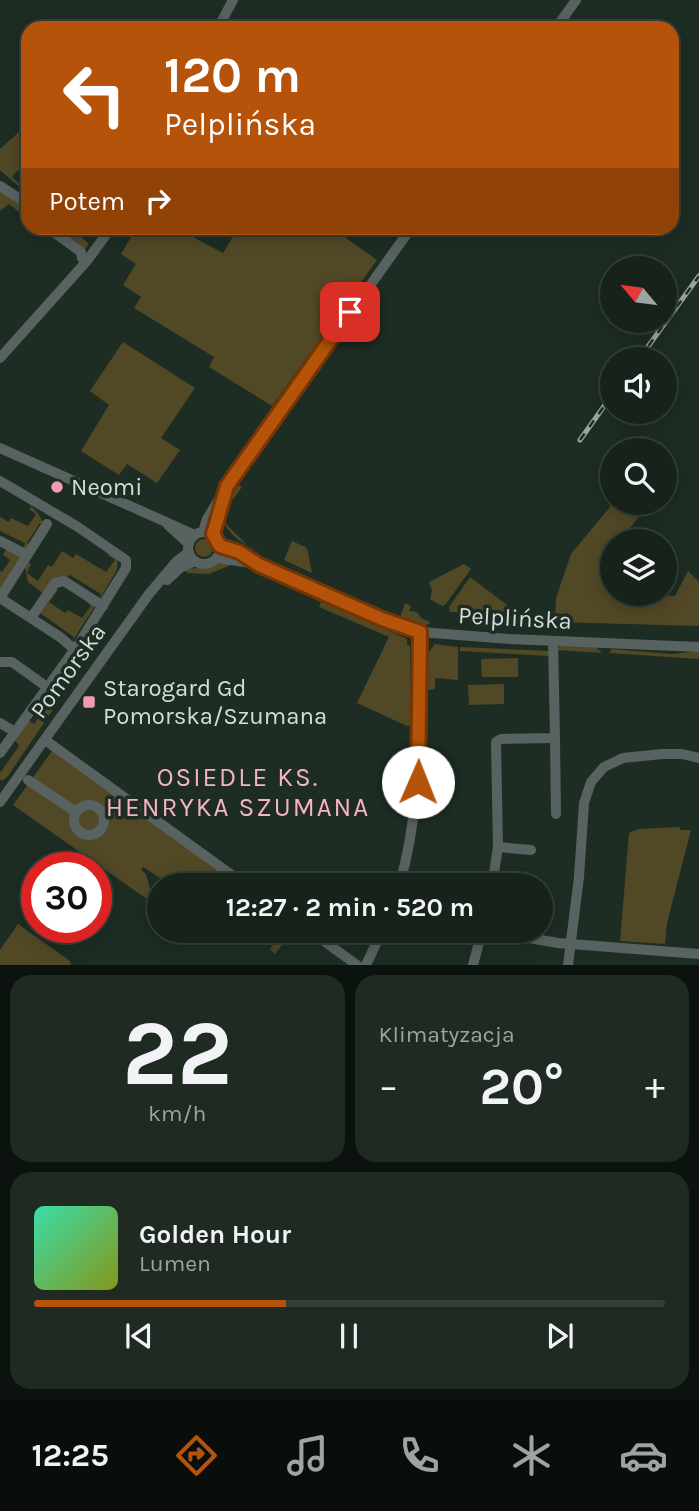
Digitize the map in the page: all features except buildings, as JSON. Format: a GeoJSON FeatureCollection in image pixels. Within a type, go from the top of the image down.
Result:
{"type":"FeatureCollection","features":[{"type":"Feature","properties":{"kind":"street"},"geometry":{"type":"LineString","coordinates":[[222,21],[233,0]]}},
{"type":"Feature","properties":{"kind":"street"},"geometry":{"type":"LineString","coordinates":[[561,21],[576,0]]}},
{"type":"Feature","properties":{"kind":"street"},"geometry":{"type":"LineString","coordinates":[[0,186],[21,200]]}},
{"type":"Feature","properties":{"kind":"street"},"geometry":{"type":"LineString","coordinates":[[58,235],[81,252],[82,257]]}},
{"type":"Feature","properties":{"kind":"street"},"geometry":{"type":"LineString","coordinates":[[0,358],[106,235]]}},
{"type":"Feature","properties":{"kind":"street"},"geometry":{"type":"LineString","coordinates":[[197,543],[207,519],[227,486],[406,235]]}},
{"type":"Feature","properties":{"kind":"street"},"geometry":{"type":"LineString","coordinates":[[0,448],[165,522],[197,543],[220,546],[218,558]]}},
{"type":"Feature","properties":{"kind":"street","name":"Pomorska"},"geometry":{"type":"LineString","coordinates":[[0,481],[78,527],[126,560],[126,568],[103,606],[0,753]]}},
{"type":"Feature","properties":{"kind":"street","name":"Pomorska"},"geometry":{"type":"LineString","coordinates":[[47,524],[0,598],[74,649]]}},
{"type":"Feature","properties":{"kind":"street"},"geometry":{"type":"LineString","coordinates":[[0,541],[27,555]]}},
{"type":"Feature","properties":{"kind":"street","name":"Pomorska"},"geometry":{"type":"LineString","coordinates":[[0,802],[4,789],[45,740],[145,599],[180,568],[197,543]]}},
{"type":"Feature","properties":{"kind":"street","name":"Pelplińska"},"geometry":{"type":"LineString","coordinates":[[197,543],[207,564],[218,558],[259,565]]}},
{"type":"Feature","properties":{"kind":"street","name":"Pelplińska"},"geometry":{"type":"LineString","coordinates":[[220,546],[239,552],[259,565],[382,619],[420,632],[699,647]]}},
{"type":"Feature","properties":{"kind":"street","name":"Pomorska"},"geometry":{"type":"LineString","coordinates":[[31,618],[59,580],[103,606]]}},
{"type":"Feature","properties":{"kind":"street"},"geometry":{"type":"LineString","coordinates":[[402,873],[418,782],[420,632]]}},
{"type":"Feature","properties":{"kind":"street"},"geometry":{"type":"LineString","coordinates":[[553,641],[556,814]]}},
{"type":"Feature","properties":{"kind":"street","name":"Pomorska"},"geometry":{"type":"LineString","coordinates":[[0,662],[12,662],[47,687]]}},
{"type":"Feature","properties":{"kind":"street","name":"Pomorska"},"geometry":{"type":"LineString","coordinates":[[0,723],[15,732]]}},
{"type":"Feature","properties":{"kind":"street"},"geometry":{"type":"LineString","coordinates":[[494,873],[498,847],[496,742],[501,739],[555,738]]}},
{"type":"Feature","properties":{"kind":"street"},"geometry":{"type":"LineString","coordinates":[[45,740],[229,873]]}},
{"type":"Feature","properties":{"kind":"street"},"geometry":{"type":"LineString","coordinates":[[568,965],[584,803],[591,782],[604,767],[623,758],[672,754],[699,758]]}},
{"type":"Feature","properties":{"kind":"street"},"geometry":{"type":"LineString","coordinates":[[28,780],[76,812]]}},
{"type":"Feature","properties":{"kind":"street"},"geometry":{"type":"LineString","coordinates":[[498,847],[531,850]]}},
{"type":"Feature","properties":{"kind":"street"},"geometry":{"type":"LineString","coordinates":[[553,941],[699,954]]}},
{"type":"Feature","properties":{"kind":"street"},"geometry":{"type":"LineString","coordinates":[[327,943],[357,965]]}},
{"type":"Feature","properties":{"kind":"street"},"geometry":{"type":"LineString","coordinates":[[366,965],[376,943]]}},
{"type":"Feature","properties":{"kind":"street"},"geometry":{"type":"LineString","coordinates":[[473,965],[481,943]]}},
{"type":"Feature","properties":{"kind":"shaded area"},"geometry":{"type":"Polygon","coordinates":[[[21,132],[21,167],[12,177],[21,188],[0,170],[0,149],[21,132]]]}},
{"type":"Feature","properties":{"kind":"shaded area"},"geometry":{"type":"Polygon","coordinates":[[[0,190],[21,204],[21,213],[9,204],[0,211],[0,190]]]}},
{"type":"Feature","properties":{"kind":"shaded area"},"geometry":{"type":"Polygon","coordinates":[[[65,235],[79,235],[89,244],[84,250],[65,235]]]}},
{"type":"Feature","properties":{"kind":"shaded area"},"geometry":{"type":"Polygon","coordinates":[[[132,235],[189,235],[223,253],[234,235],[342,235],[377,260],[272,406],[209,367],[214,357],[134,308],[141,297],[123,285],[136,264],[121,254],[132,235]]]}},
{"type":"Feature","properties":{"kind":"shaded area"},"geometry":{"type":"Polygon","coordinates":[[[123,342],[195,388],[161,438],[180,450],[157,483],[127,464],[119,475],[81,451],[109,405],[90,391],[123,342]]]}},
{"type":"Feature","properties":{"kind":"shaded area"},"geometry":{"type":"Polygon","coordinates":[[[238,485],[242,487],[226,509],[226,524],[247,545],[265,554],[251,548],[233,535],[228,530],[222,516],[238,485]]]}},
{"type":"Feature","properties":{"kind":"shaded area"},"geometry":{"type":"Polygon","coordinates":[[[31,506],[44,525],[40,523],[27,543],[31,547],[28,551],[23,549],[25,543],[0,531],[0,517],[9,522],[11,518],[28,526],[36,514],[30,510],[31,506]]]}},
{"type":"Feature","properties":{"kind":"shaded area"},"geometry":{"type":"Polygon","coordinates":[[[603,515],[640,515],[629,529],[600,529],[600,606],[677,606],[677,592],[688,571],[699,582],[699,626],[555,622],[556,598],[571,554],[603,515]]]}},
{"type":"Feature","properties":{"kind":"shaded area"},"geometry":{"type":"Polygon","coordinates":[[[204,539],[210,542],[213,548],[210,554],[204,557],[198,554],[195,548],[198,542],[204,539]]]}},
{"type":"Feature","properties":{"kind":"shaded area"},"geometry":{"type":"Polygon","coordinates":[[[292,541],[307,548],[312,573],[284,560],[292,541]]]}},
{"type":"Feature","properties":{"kind":"shaded area"},"geometry":{"type":"Polygon","coordinates":[[[6,549],[21,557],[0,593],[0,571],[2,572],[10,560],[3,555],[6,549]]]}},
{"type":"Feature","properties":{"kind":"shaded area"},"geometry":{"type":"Polygon","coordinates":[[[62,551],[73,558],[76,554],[106,572],[115,560],[108,555],[110,552],[118,557],[117,570],[99,600],[101,594],[70,575],[57,578],[44,594],[28,582],[25,566],[27,562],[31,564],[27,573],[38,581],[48,565],[52,567],[62,551]]]}},
{"type":"Feature","properties":{"kind":"shaded area"},"geometry":{"type":"Polygon","coordinates":[[[221,561],[231,565],[209,574],[187,573],[185,569],[212,567],[221,561]]]}},
{"type":"Feature","properties":{"kind":"shaded area"},"geometry":{"type":"Polygon","coordinates":[[[464,564],[471,569],[445,605],[430,599],[432,590],[429,582],[464,564]]]}},
{"type":"Feature","properties":{"kind":"shaded area"},"geometry":{"type":"Polygon","coordinates":[[[470,577],[511,608],[508,614],[450,612],[449,607],[470,577]]]}},
{"type":"Feature","properties":{"kind":"shaded area"},"geometry":{"type":"Polygon","coordinates":[[[54,588],[58,590],[49,602],[65,613],[68,610],[82,618],[91,606],[87,599],[95,606],[71,643],[74,637],[40,613],[54,588]]]}},
{"type":"Feature","properties":{"kind":"shaded area"},"geometry":{"type":"Polygon","coordinates":[[[323,601],[329,601],[376,622],[378,626],[407,639],[407,645],[410,646],[410,725],[357,703],[389,637],[319,607],[321,602],[365,620],[323,601]]]}},
{"type":"Feature","properties":{"kind":"shaded area"},"geometry":{"type":"Polygon","coordinates":[[[405,603],[411,606],[409,611],[417,612],[421,618],[430,622],[429,624],[400,618],[405,603]]]}},
{"type":"Feature","properties":{"kind":"shaded area"},"geometry":{"type":"Polygon","coordinates":[[[435,644],[458,647],[458,680],[435,678],[435,689],[428,690],[428,653],[435,644]]]}},
{"type":"Feature","properties":{"kind":"shaded area"},"geometry":{"type":"Polygon","coordinates":[[[560,646],[596,647],[602,653],[557,650],[560,646]]]}},
{"type":"Feature","properties":{"kind":"shaded area"},"geometry":{"type":"Polygon","coordinates":[[[460,647],[549,651],[549,656],[460,651],[460,647]]]}},
{"type":"Feature","properties":{"kind":"shaded area"},"geometry":{"type":"Polygon","coordinates":[[[612,649],[671,654],[699,651],[699,659],[609,653],[612,649]]]}},
{"type":"Feature","properties":{"kind":"shaded area"},"geometry":{"type":"Polygon","coordinates":[[[518,658],[518,677],[482,677],[481,659],[518,658]]]}},
{"type":"Feature","properties":{"kind":"shaded area"},"geometry":{"type":"Polygon","coordinates":[[[504,684],[504,704],[469,705],[468,685],[504,684]]]}},
{"type":"Feature","properties":{"kind":"shaded area"},"geometry":{"type":"Polygon","coordinates":[[[50,691],[57,697],[52,711],[2,781],[0,773],[19,746],[15,740],[29,721],[34,724],[47,705],[45,702],[50,691]]]}},
{"type":"Feature","properties":{"kind":"shaded area"},"geometry":{"type":"Polygon","coordinates":[[[53,751],[221,873],[152,873],[143,867],[141,870],[147,878],[147,899],[112,875],[112,852],[80,852],[13,805],[53,751]]]}},
{"type":"Feature","properties":{"kind":"shaded area"},"geometry":{"type":"Polygon","coordinates":[[[680,827],[680,830],[691,830],[667,923],[665,944],[620,941],[629,833],[638,829],[680,827]]]}},
{"type":"Feature","properties":{"kind":"shaded area"},"geometry":{"type":"Polygon","coordinates":[[[18,924],[21,926],[21,943],[45,943],[70,961],[71,965],[0,965],[0,950],[18,924]]]}},
{"type":"Feature","properties":{"kind":"shaded area"},"geometry":{"type":"Polygon","coordinates":[[[274,943],[284,943],[275,954],[270,949],[274,943]]]}},
{"type":"Feature","properties":{"kind":"railway"},"geometry":{"type":"LineString","coordinates":[[648,347],[699,276]]}},
{"type":"Feature","properties":{"kind":"railway"},"geometry":{"type":"LineString","coordinates":[[580,440],[600,412]]}},
{"type":"Feature","properties":{"kind":"place","name":"Neomi"},"geometry":{"type":"Point","coordinates":[57,487]}},
{"type":"Feature","properties":{"kind":"place","name":"Starogard Gd Pomorska/Szumana"},"geometry":{"type":"Point","coordinates":[89,702]}},
{"type":"Feature","properties":{"kind":"district","name":"OSIEDLE KS. HENRYKA SZUMANA"},"geometry":{"type":"Point","coordinates":[238,792]}},
{"type":"Feature","properties":{"kind":"route"},"geometry":{"type":"LineString","coordinates":[[350,312],[227,486],[213,534],[220,546],[239,552],[259,565],[382,619],[420,632],[418,782]]}}]}
